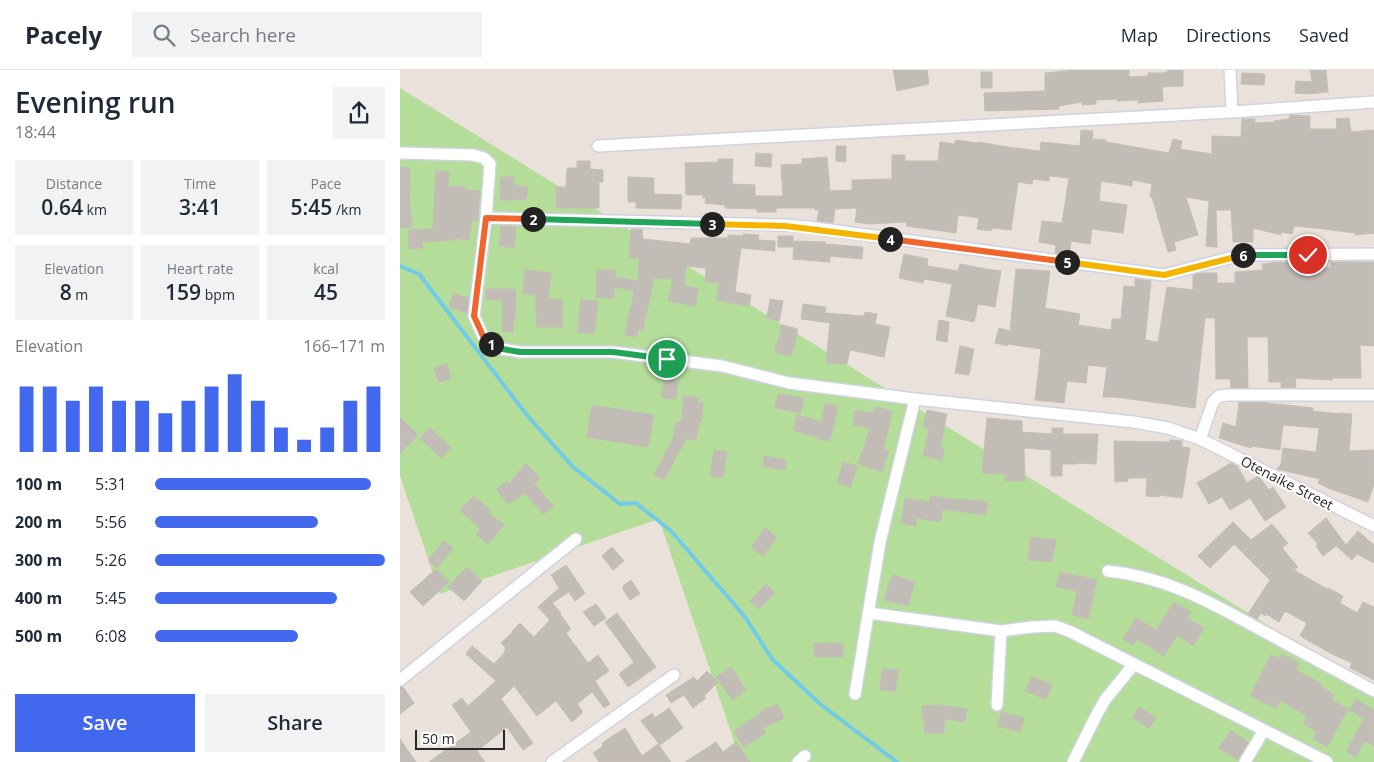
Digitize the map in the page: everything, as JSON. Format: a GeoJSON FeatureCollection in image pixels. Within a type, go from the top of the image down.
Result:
{"type":"FeatureCollection","features":[{"type":"Feature","properties":{"kind":"street"},"geometry":{"type":"LineString","coordinates":[[1230,70],[1232,112]]}},
{"type":"Feature","properties":{"kind":"street"},"geometry":{"type":"LineString","coordinates":[[598,146],[1232,112],[1374,102]]}},
{"type":"Feature","properties":{"kind":"street","name":"Otenaike Street"},"geometry":{"type":"LineString","coordinates":[[400,153],[473,155],[484,158],[490,164],[486,218],[474,316],[483,336],[496,348],[520,352],[613,352],[722,366],[789,384],[1134,422],[1168,428],[1200,440],[1374,526]]}},
{"type":"Feature","properties":{"kind":"street"},"geometry":{"type":"LineString","coordinates":[[486,218],[800,227],[1164,275],[1241,256],[1374,254]]}},
{"type":"Feature","properties":{"kind":"street"},"geometry":{"type":"LineString","coordinates":[[1200,440],[1213,402],[1219,396],[1374,395]]}},
{"type":"Feature","properties":{"kind":"street"},"geometry":{"type":"LineString","coordinates":[[855,694],[880,542],[916,399]]}},
{"type":"Feature","properties":{"kind":"street"},"geometry":{"type":"LineString","coordinates":[[400,680],[576,539]]}},
{"type":"Feature","properties":{"kind":"street"},"geometry":{"type":"LineString","coordinates":[[1108,571],[1156,580],[1203,598],[1374,691]]}},
{"type":"Feature","properties":{"kind":"street"},"geometry":{"type":"LineString","coordinates":[[869,613],[1001,630],[1055,626],[1071,632],[1327,762]]}},
{"type":"Feature","properties":{"kind":"street"},"geometry":{"type":"LineString","coordinates":[[997,705],[1001,630]]}},
{"type":"Feature","properties":{"kind":"street"},"geometry":{"type":"LineString","coordinates":[[1073,762],[1101,707],[1134,664]]}},
{"type":"Feature","properties":{"kind":"street"},"geometry":{"type":"LineString","coordinates":[[552,762],[674,675]]}},
{"type":"Feature","properties":{"kind":"street"},"geometry":{"type":"LineString","coordinates":[[1245,762],[1264,730]]}},
{"type":"Feature","properties":{"kind":"green space"},"geometry":{"type":"Polygon","coordinates":[[[400,88],[1374,691],[1374,762],[741,762],[659,519],[440,594],[400,476],[400,88]]]}},
{"type":"Feature","properties":{"kind":"building"},"geometry":{"type":"Polygon","coordinates":[[[893,70],[927,70],[929,84],[897,91],[893,70]]]}},
{"type":"Feature","properties":{"kind":"building"},"geometry":{"type":"Polygon","coordinates":[[[1075,70],[1129,70],[1129,77],[1148,76],[1148,73],[1165,73],[1168,70],[1183,70],[1183,86],[1162,87],[1163,101],[1138,103],[1138,100],[1096,100],[1096,104],[1082,105],[1082,102],[1059,106],[1059,109],[985,111],[984,93],[1045,91],[1045,73],[1075,70]]]}},
{"type":"Feature","properties":{"kind":"building"},"geometry":{"type":"Polygon","coordinates":[[[1310,70],[1326,70],[1328,92],[1295,93],[1296,81],[1312,82],[1310,70]]]}},
{"type":"Feature","properties":{"kind":"building"},"geometry":{"type":"Polygon","coordinates":[[[981,72],[992,72],[992,88],[981,88],[981,72]]]}},
{"type":"Feature","properties":{"kind":"building"},"geometry":{"type":"Polygon","coordinates":[[[1242,73],[1265,74],[1264,85],[1241,84],[1242,73]]]}},
{"type":"Feature","properties":{"kind":"building"},"geometry":{"type":"Polygon","coordinates":[[[1290,115],[1310,116],[1310,129],[1337,129],[1336,119],[1349,118],[1351,132],[1374,130],[1374,233],[1355,235],[1355,233],[1294,226],[1292,234],[1281,232],[1281,235],[1253,228],[1253,242],[1233,242],[1231,210],[1216,210],[1217,247],[1206,246],[1209,201],[1186,197],[1198,235],[1174,242],[1176,250],[1168,252],[1152,197],[1150,197],[1152,184],[1133,180],[1132,186],[1101,181],[1099,201],[1127,205],[1123,233],[1092,229],[1090,244],[1071,241],[1069,255],[1055,253],[1056,245],[1039,242],[1042,221],[1062,223],[1069,178],[1049,176],[1049,181],[1033,179],[1032,184],[1018,182],[1011,230],[992,228],[991,231],[977,229],[979,218],[958,215],[956,233],[906,226],[907,222],[869,224],[855,222],[857,208],[835,209],[833,223],[817,221],[819,210],[815,210],[815,208],[776,208],[776,212],[757,212],[757,209],[725,208],[725,205],[705,203],[706,198],[703,198],[703,195],[686,195],[685,163],[718,162],[718,159],[733,159],[732,184],[755,185],[755,196],[783,196],[781,165],[802,164],[802,159],[827,157],[830,191],[852,190],[852,180],[892,179],[892,155],[905,155],[905,161],[938,161],[940,142],[955,144],[956,140],[1040,151],[1041,142],[1080,146],[1081,130],[1093,131],[1092,139],[1106,140],[1106,142],[1169,153],[1173,139],[1182,141],[1180,149],[1212,154],[1212,136],[1241,137],[1242,119],[1255,119],[1255,123],[1275,122],[1289,119],[1290,115]]]}},
{"type":"Feature","properties":{"kind":"building"},"geometry":{"type":"Polygon","coordinates":[[[836,146],[846,146],[846,162],[836,161],[836,146]]]}},
{"type":"Feature","properties":{"kind":"building"},"geometry":{"type":"Polygon","coordinates":[[[756,153],[772,154],[771,167],[755,166],[756,153]]]}},
{"type":"Feature","properties":{"kind":"building"},"geometry":{"type":"Polygon","coordinates":[[[577,161],[590,161],[590,169],[603,170],[603,182],[599,182],[599,208],[556,208],[556,187],[566,187],[567,168],[577,168],[577,161]]]}},
{"type":"Feature","properties":{"kind":"building"},"geometry":{"type":"Polygon","coordinates":[[[400,167],[410,168],[409,195],[412,227],[400,228],[400,167]]]}},
{"type":"Feature","properties":{"kind":"building"},"geometry":{"type":"Polygon","coordinates":[[[436,171],[449,172],[448,186],[465,187],[465,190],[480,191],[478,221],[472,220],[469,240],[455,238],[455,240],[422,242],[423,248],[409,249],[408,230],[433,229],[436,171]]]}},
{"type":"Feature","properties":{"kind":"building"},"geometry":{"type":"Polygon","coordinates":[[[501,177],[514,177],[514,185],[528,187],[526,200],[500,200],[501,177]]]}},
{"type":"Feature","properties":{"kind":"building"},"geometry":{"type":"Polygon","coordinates":[[[628,177],[654,178],[654,194],[682,195],[681,209],[636,208],[636,202],[628,202],[628,177]]]}},
{"type":"Feature","properties":{"kind":"building"},"geometry":{"type":"Polygon","coordinates":[[[501,226],[516,227],[514,248],[499,246],[501,226]]]}},
{"type":"Feature","properties":{"kind":"building"},"geometry":{"type":"Polygon","coordinates":[[[631,229],[642,229],[643,239],[690,244],[691,238],[728,238],[728,235],[743,236],[743,234],[759,235],[758,240],[775,241],[775,251],[741,248],[735,292],[751,295],[749,306],[716,300],[719,283],[705,282],[706,268],[686,266],[684,286],[698,288],[695,306],[668,301],[673,279],[654,278],[643,330],[638,329],[637,337],[625,335],[634,291],[614,287],[614,298],[596,298],[597,270],[615,270],[615,277],[638,281],[639,258],[629,258],[631,229]]]}},
{"type":"Feature","properties":{"kind":"building"},"geometry":{"type":"Polygon","coordinates":[[[778,236],[793,236],[793,247],[778,247],[778,236]]]}},
{"type":"Feature","properties":{"kind":"building"},"geometry":{"type":"Polygon","coordinates":[[[794,241],[826,242],[825,244],[863,247],[862,259],[830,256],[830,262],[793,259],[794,241]]]}},
{"type":"Feature","properties":{"kind":"building"},"geometry":{"type":"Polygon","coordinates":[[[904,254],[928,259],[927,266],[958,271],[960,264],[1001,271],[995,307],[978,304],[974,322],[946,316],[952,284],[924,279],[923,283],[899,278],[904,254]]]}},
{"type":"Feature","properties":{"kind":"building"},"geometry":{"type":"Polygon","coordinates":[[[1301,262],[1302,270],[1313,267],[1331,268],[1331,262],[1374,262],[1374,346],[1360,345],[1361,378],[1333,378],[1332,380],[1295,378],[1296,387],[1281,388],[1281,382],[1269,382],[1268,337],[1247,337],[1248,388],[1231,388],[1230,379],[1216,379],[1215,318],[1205,318],[1195,408],[1103,397],[1107,367],[1088,365],[1086,383],[1067,381],[1064,403],[1035,400],[1041,349],[995,343],[999,328],[1010,331],[1016,269],[1050,271],[1045,308],[1080,314],[1078,325],[1111,330],[1112,319],[1121,319],[1124,286],[1135,287],[1135,279],[1151,281],[1145,340],[1158,342],[1167,287],[1193,290],[1193,275],[1201,273],[1217,273],[1217,283],[1235,283],[1235,272],[1263,270],[1262,264],[1301,262]]]}},
{"type":"Feature","properties":{"kind":"building"},"geometry":{"type":"Polygon","coordinates":[[[525,270],[551,273],[548,300],[562,299],[563,327],[537,327],[535,295],[523,294],[525,270]]]}},
{"type":"Feature","properties":{"kind":"building"},"geometry":{"type":"Polygon","coordinates":[[[486,289],[516,289],[513,332],[502,331],[503,300],[486,299],[486,289]]]}},
{"type":"Feature","properties":{"kind":"building"},"geometry":{"type":"Polygon","coordinates":[[[453,293],[469,298],[467,313],[449,307],[453,293]]]}},
{"type":"Feature","properties":{"kind":"building"},"geometry":{"type":"Polygon","coordinates":[[[770,299],[783,301],[779,321],[767,318],[770,299]]]}},
{"type":"Feature","properties":{"kind":"building"},"geometry":{"type":"Polygon","coordinates":[[[581,300],[598,301],[594,334],[577,332],[581,300]]]}},
{"type":"Feature","properties":{"kind":"building"},"geometry":{"type":"Polygon","coordinates":[[[803,304],[826,307],[825,313],[864,316],[865,312],[877,314],[875,324],[890,327],[884,357],[850,350],[847,364],[826,363],[830,323],[801,319],[803,304]]]}},
{"type":"Feature","properties":{"kind":"building"},"geometry":{"type":"Polygon","coordinates":[[[939,320],[949,322],[947,342],[936,340],[939,320]]]}},
{"type":"Feature","properties":{"kind":"building"},"geometry":{"type":"Polygon","coordinates":[[[782,325],[798,329],[791,356],[775,352],[782,325]]]}},
{"type":"Feature","properties":{"kind":"building"},"geometry":{"type":"Polygon","coordinates":[[[960,346],[974,349],[969,375],[955,373],[960,346]]]}},
{"type":"Feature","properties":{"kind":"building"},"geometry":{"type":"Polygon","coordinates":[[[447,364],[451,379],[438,382],[434,368],[447,364]]]}},
{"type":"Feature","properties":{"kind":"building"},"geometry":{"type":"Polygon","coordinates":[[[664,379],[678,381],[676,399],[662,398],[664,379]]]}},
{"type":"Feature","properties":{"kind":"building"},"geometry":{"type":"Polygon","coordinates":[[[778,394],[804,398],[801,413],[775,408],[778,394]]]}},
{"type":"Feature","properties":{"kind":"building"},"geometry":{"type":"Polygon","coordinates":[[[684,396],[698,398],[698,403],[703,403],[701,422],[699,422],[696,440],[686,439],[664,480],[654,475],[673,438],[676,422],[681,423],[684,396]]]}},
{"type":"Feature","properties":{"kind":"building"},"geometry":{"type":"Polygon","coordinates":[[[1239,402],[1258,402],[1313,408],[1313,411],[1352,414],[1349,451],[1374,450],[1374,484],[1368,502],[1328,488],[1318,483],[1320,479],[1277,469],[1281,464],[1283,448],[1316,452],[1319,428],[1283,425],[1280,450],[1251,446],[1251,448],[1219,438],[1223,423],[1236,427],[1239,402]]]}},
{"type":"Feature","properties":{"kind":"building"},"geometry":{"type":"Polygon","coordinates":[[[825,403],[838,406],[830,441],[818,439],[818,437],[793,430],[797,415],[821,422],[825,403]]]}},
{"type":"Feature","properties":{"kind":"building"},"geometry":{"type":"Polygon","coordinates":[[[592,405],[654,415],[648,447],[587,437],[592,405]]]}},
{"type":"Feature","properties":{"kind":"building"},"geometry":{"type":"Polygon","coordinates":[[[876,407],[892,411],[884,449],[889,451],[882,472],[858,464],[870,428],[853,425],[855,410],[874,413],[876,407]]]}},
{"type":"Feature","properties":{"kind":"building"},"geometry":{"type":"Polygon","coordinates":[[[927,410],[947,414],[940,447],[944,448],[942,460],[923,456],[929,428],[923,427],[927,410]]]}},
{"type":"Feature","properties":{"kind":"building"},"geometry":{"type":"Polygon","coordinates":[[[400,417],[418,435],[400,453],[400,417]]]}},
{"type":"Feature","properties":{"kind":"building"},"geometry":{"type":"Polygon","coordinates":[[[987,418],[1022,421],[1022,432],[1052,434],[1052,428],[1063,428],[1063,434],[1098,434],[1096,464],[1062,464],[1062,476],[1051,476],[1051,450],[1024,448],[1025,481],[1005,481],[1005,474],[982,473],[987,418]]]}},
{"type":"Feature","properties":{"kind":"building"},"geometry":{"type":"Polygon","coordinates":[[[430,428],[451,448],[441,458],[420,438],[430,428]]]}},
{"type":"Feature","properties":{"kind":"building"},"geometry":{"type":"Polygon","coordinates":[[[1170,440],[1182,441],[1182,447],[1190,448],[1182,498],[1159,495],[1159,497],[1146,496],[1147,478],[1128,478],[1128,481],[1115,482],[1114,441],[1170,442],[1170,440]]]}},
{"type":"Feature","properties":{"kind":"building"},"geometry":{"type":"Polygon","coordinates":[[[714,450],[727,452],[723,478],[710,476],[714,450]]]}},
{"type":"Feature","properties":{"kind":"building"},"geometry":{"type":"Polygon","coordinates":[[[764,456],[786,460],[785,470],[763,467],[764,456]]]}},
{"type":"Feature","properties":{"kind":"building"},"geometry":{"type":"Polygon","coordinates":[[[843,462],[857,466],[851,487],[837,483],[843,462]]]}},
{"type":"Feature","properties":{"kind":"building"},"geometry":{"type":"Polygon","coordinates":[[[526,463],[540,478],[534,483],[554,507],[543,514],[525,493],[507,503],[497,489],[507,481],[509,484],[526,463]]]}},
{"type":"Feature","properties":{"kind":"building"},"geometry":{"type":"Polygon","coordinates":[[[1231,463],[1237,466],[1247,483],[1258,476],[1269,490],[1273,487],[1286,507],[1265,521],[1250,498],[1230,510],[1222,497],[1209,504],[1197,483],[1231,463]]]}},
{"type":"Feature","properties":{"kind":"building"},"geometry":{"type":"Polygon","coordinates":[[[474,496],[491,511],[489,513],[504,525],[488,544],[476,534],[480,529],[460,510],[474,496]]]}},
{"type":"Feature","properties":{"kind":"building"},"geometry":{"type":"Polygon","coordinates":[[[930,496],[988,502],[986,515],[943,509],[941,522],[917,518],[916,526],[901,523],[905,498],[929,502],[930,496]]]}},
{"type":"Feature","properties":{"kind":"building"},"geometry":{"type":"Polygon","coordinates":[[[1326,518],[1346,545],[1358,531],[1374,545],[1374,563],[1357,554],[1352,560],[1336,546],[1323,556],[1316,546],[1318,544],[1308,533],[1326,518]]]}},
{"type":"Feature","properties":{"kind":"building"},"geometry":{"type":"Polygon","coordinates":[[[1233,522],[1251,540],[1272,524],[1288,543],[1282,548],[1298,567],[1294,570],[1343,596],[1340,603],[1357,613],[1363,602],[1374,607],[1374,680],[1350,668],[1352,663],[1300,636],[1307,623],[1285,611],[1279,622],[1266,614],[1265,616],[1261,613],[1257,619],[1248,614],[1270,580],[1234,544],[1210,568],[1198,556],[1233,522]]]}},
{"type":"Feature","properties":{"kind":"building"},"geometry":{"type":"Polygon","coordinates":[[[765,528],[777,537],[763,556],[751,547],[765,528]]]}},
{"type":"Feature","properties":{"kind":"building"},"geometry":{"type":"Polygon","coordinates":[[[1031,537],[1056,540],[1052,562],[1028,560],[1031,537]]]}},
{"type":"Feature","properties":{"kind":"building"},"geometry":{"type":"Polygon","coordinates":[[[444,541],[453,548],[437,568],[428,560],[444,541]]]}},
{"type":"Feature","properties":{"kind":"building"},"geometry":{"type":"Polygon","coordinates":[[[612,547],[624,561],[613,570],[602,556],[612,547]]]}},
{"type":"Feature","properties":{"kind":"building"},"geometry":{"type":"Polygon","coordinates":[[[566,565],[585,593],[575,601],[569,592],[552,603],[571,629],[566,633],[588,663],[598,655],[609,671],[595,681],[610,704],[604,708],[592,692],[577,704],[583,712],[572,722],[556,701],[537,716],[514,686],[501,699],[533,743],[523,750],[507,727],[477,751],[485,762],[429,762],[471,732],[452,705],[462,698],[468,706],[496,681],[466,654],[472,646],[494,664],[505,652],[506,648],[501,643],[520,623],[534,637],[550,620],[538,607],[559,588],[551,575],[566,565]]]}},
{"type":"Feature","properties":{"kind":"building"},"geometry":{"type":"Polygon","coordinates":[[[467,567],[482,581],[464,601],[448,587],[467,567]]]}},
{"type":"Feature","properties":{"kind":"building"},"geometry":{"type":"Polygon","coordinates":[[[436,569],[449,582],[423,606],[410,592],[436,569]]]}},
{"type":"Feature","properties":{"kind":"building"},"geometry":{"type":"Polygon","coordinates":[[[1060,572],[1097,580],[1088,619],[1072,615],[1077,591],[1056,587],[1060,572]]]}},
{"type":"Feature","properties":{"kind":"building"},"geometry":{"type":"Polygon","coordinates":[[[892,575],[915,582],[908,606],[884,600],[892,575]]]}},
{"type":"Feature","properties":{"kind":"building"},"geometry":{"type":"Polygon","coordinates":[[[631,580],[640,594],[630,600],[623,586],[631,580]]]}},
{"type":"Feature","properties":{"kind":"building"},"geometry":{"type":"Polygon","coordinates":[[[766,584],[775,593],[759,609],[750,601],[766,584]]]}},
{"type":"Feature","properties":{"kind":"building"},"geometry":{"type":"Polygon","coordinates":[[[1174,602],[1191,612],[1187,618],[1204,628],[1193,646],[1177,635],[1164,656],[1137,639],[1133,645],[1123,639],[1136,618],[1156,630],[1174,602]]]}},
{"type":"Feature","properties":{"kind":"building"},"geometry":{"type":"Polygon","coordinates":[[[596,604],[606,618],[594,626],[583,612],[596,604]]]}},
{"type":"Feature","properties":{"kind":"building"},"geometry":{"type":"Polygon","coordinates":[[[617,613],[656,667],[628,687],[619,674],[634,662],[605,622],[617,613]]]}},
{"type":"Feature","properties":{"kind":"building"},"geometry":{"type":"Polygon","coordinates":[[[814,643],[843,644],[843,657],[814,657],[814,643]]]}},
{"type":"Feature","properties":{"kind":"building"},"geometry":{"type":"Polygon","coordinates":[[[1281,654],[1299,663],[1296,670],[1322,684],[1320,686],[1335,695],[1332,700],[1348,709],[1327,747],[1313,739],[1317,732],[1303,723],[1307,716],[1280,700],[1276,708],[1250,696],[1271,655],[1279,659],[1281,654]]]}},
{"type":"Feature","properties":{"kind":"building"},"geometry":{"type":"Polygon","coordinates":[[[731,667],[746,690],[732,700],[716,677],[731,667]]]}},
{"type":"Feature","properties":{"kind":"building"},"geometry":{"type":"Polygon","coordinates":[[[882,669],[898,670],[896,691],[880,690],[882,669]]]}},
{"type":"Feature","properties":{"kind":"building"},"geometry":{"type":"Polygon","coordinates":[[[707,671],[718,682],[704,696],[706,698],[693,708],[684,695],[671,703],[666,695],[694,677],[697,681],[707,671]]]}},
{"type":"Feature","properties":{"kind":"building"},"geometry":{"type":"Polygon","coordinates":[[[1032,676],[1052,685],[1046,699],[1025,691],[1032,676]]]}},
{"type":"Feature","properties":{"kind":"building"},"geometry":{"type":"Polygon","coordinates":[[[400,687],[403,687],[414,703],[400,714],[400,687]]]}},
{"type":"Feature","properties":{"kind":"building"},"geometry":{"type":"Polygon","coordinates":[[[1356,699],[1374,710],[1374,746],[1364,741],[1356,757],[1346,752],[1364,719],[1349,710],[1356,699]]]}},
{"type":"Feature","properties":{"kind":"building"},"geometry":{"type":"Polygon","coordinates":[[[777,704],[784,718],[763,728],[766,733],[744,747],[734,731],[761,713],[760,711],[777,704]]]}},
{"type":"Feature","properties":{"kind":"building"},"geometry":{"type":"Polygon","coordinates":[[[941,705],[967,709],[965,722],[945,719],[944,733],[924,733],[925,719],[923,719],[922,706],[941,705]]]}},
{"type":"Feature","properties":{"kind":"building"},"geometry":{"type":"Polygon","coordinates":[[[1139,707],[1156,718],[1149,728],[1132,718],[1139,707]]]}},
{"type":"Feature","properties":{"kind":"building"},"geometry":{"type":"Polygon","coordinates":[[[669,708],[683,728],[660,745],[641,721],[652,713],[655,718],[669,708]]]}},
{"type":"Feature","properties":{"kind":"building"},"geometry":{"type":"Polygon","coordinates":[[[1001,712],[1024,718],[1020,732],[998,726],[1001,712]]]}},
{"type":"Feature","properties":{"kind":"building"},"geometry":{"type":"Polygon","coordinates":[[[625,728],[642,756],[658,744],[671,762],[599,762],[593,753],[603,746],[602,743],[625,728]]]}},
{"type":"Feature","properties":{"kind":"building"},"geometry":{"type":"Polygon","coordinates":[[[1231,730],[1248,742],[1238,760],[1219,748],[1231,730]]]}},
{"type":"Feature","properties":{"kind":"building"},"geometry":{"type":"Polygon","coordinates":[[[400,739],[416,762],[400,762],[400,739]]]}},
{"type":"Feature","properties":{"kind":"building"},"geometry":{"type":"Polygon","coordinates":[[[716,742],[723,752],[736,742],[750,762],[685,762],[716,742]]]}},
{"type":"Feature","properties":{"kind":"waterway"},"geometry":{"type":"LineString","coordinates":[[400,266],[419,274],[526,414],[573,467],[620,504],[636,503],[671,531],[745,617],[772,659],[820,704],[897,762]]}},
{"type":"Feature","properties":{"kind":"route"},"geometry":{"type":"LineString","coordinates":[[667,359],[613,352],[520,352],[496,348],[483,336],[474,316],[486,218],[785,226],[1164,275],[1241,256],[1308,255]]}}]}
